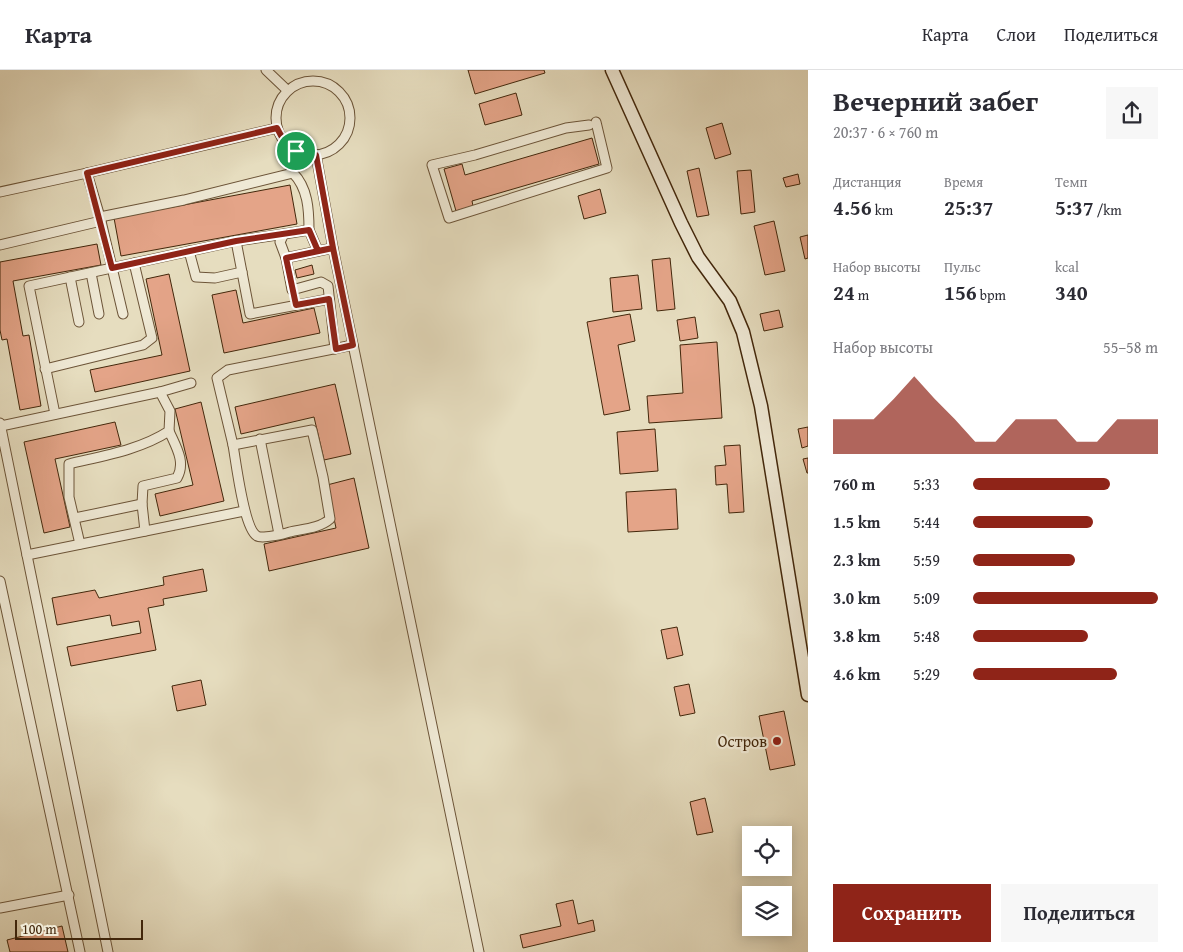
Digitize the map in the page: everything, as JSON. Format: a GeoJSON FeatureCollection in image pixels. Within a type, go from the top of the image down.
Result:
{"type":"FeatureCollection","features":[{"type":"Feature","properties":{"kind":"street"},"geometry":{"type":"LineString","coordinates":[[266,70],[287,90]]}},
{"type":"Feature","properties":{"kind":"street"},"geometry":{"type":"LineString","coordinates":[[612,70],[681,223],[698,257],[730,301],[743,332],[761,406],[808,695]]}},
{"type":"Feature","properties":{"kind":"street"},"geometry":{"type":"LineString","coordinates":[[316,80],[326,82],[338,90],[347,103],[350,114],[349,126],[345,137],[332,149],[316,155],[305,154],[292,148],[281,138],[275,118],[281,98],[287,90],[296,84],[316,80]]}},
{"type":"Feature","properties":{"kind":"street"},"geometry":{"type":"LineString","coordinates":[[593,124],[607,168],[449,218],[432,165],[475,155],[566,128],[593,124]]}},
{"type":"Feature","properties":{"kind":"street"},"geometry":{"type":"LineString","coordinates":[[0,192],[277,128]]}},
{"type":"Feature","properties":{"kind":"street"},"geometry":{"type":"LineString","coordinates":[[316,155],[333,248],[479,952]]}},
{"type":"Feature","properties":{"kind":"street"},"geometry":{"type":"LineString","coordinates":[[87,173],[123,314]]}},
{"type":"Feature","properties":{"kind":"street"},"geometry":{"type":"LineString","coordinates":[[0,245],[293,173],[300,180],[309,207],[309,230],[318,251]]}},
{"type":"Feature","properties":{"kind":"street"},"geometry":{"type":"LineString","coordinates":[[55,414],[29,286],[236,241],[309,230]]}},
{"type":"Feature","properties":{"kind":"street"},"geometry":{"type":"LineString","coordinates":[[284,234],[280,242],[286,258],[296,305]]}},
{"type":"Feature","properties":{"kind":"street"},"geometry":{"type":"LineString","coordinates":[[236,241],[250,314],[329,299]]}},
{"type":"Feature","properties":{"kind":"street"},"geometry":{"type":"LineString","coordinates":[[286,258],[333,248]]}},
{"type":"Feature","properties":{"kind":"street"},"geometry":{"type":"LineString","coordinates":[[190,252],[196,277],[215,278],[242,272]]}},
{"type":"Feature","properties":{"kind":"street"},"geometry":{"type":"LineString","coordinates":[[45,369],[143,345],[152,338],[134,264]]}},
{"type":"Feature","properties":{"kind":"street"},"geometry":{"type":"LineString","coordinates":[[91,273],[99,314]]}},
{"type":"Feature","properties":{"kind":"street"},"geometry":{"type":"LineString","coordinates":[[70,277],[79,322]]}},
{"type":"Feature","properties":{"kind":"street"},"geometry":{"type":"LineString","coordinates":[[292,290],[321,282],[328,286],[336,349]]}},
{"type":"Feature","properties":{"kind":"street"},"geometry":{"type":"LineString","coordinates":[[233,445],[312,430],[324,477],[330,519],[324,524],[260,538],[254,535],[244,511],[233,445],[217,378],[228,370],[353,345]]}},
{"type":"Feature","properties":{"kind":"street"},"geometry":{"type":"LineString","coordinates":[[108,952],[0,424],[160,392],[191,383]]}},
{"type":"Feature","properties":{"kind":"street"},"geometry":{"type":"LineString","coordinates":[[145,531],[142,504],[143,486],[177,478],[182,469],[179,453],[169,431],[170,411],[160,392]]}},
{"type":"Feature","properties":{"kind":"street"},"geometry":{"type":"LineString","coordinates":[[80,544],[69,497],[69,464],[123,450],[158,438],[169,431]]}},
{"type":"Feature","properties":{"kind":"street"},"geometry":{"type":"LineString","coordinates":[[260,439],[279,534]]}},
{"type":"Feature","properties":{"kind":"street"},"geometry":{"type":"LineString","coordinates":[[75,518],[142,504]]}},
{"type":"Feature","properties":{"kind":"street"},"geometry":{"type":"LineString","coordinates":[[27,555],[244,511]]}},
{"type":"Feature","properties":{"kind":"street"},"geometry":{"type":"LineString","coordinates":[[0,581],[80,952]]}},
{"type":"Feature","properties":{"kind":"street"},"geometry":{"type":"LineString","coordinates":[[0,908],[69,895]]}},
{"type":"Feature","properties":{"kind":"building"},"geometry":{"type":"Polygon","coordinates":[[[468,70],[544,70],[545,73],[475,94],[468,70]]]}},
{"type":"Feature","properties":{"kind":"building"},"geometry":{"type":"Polygon","coordinates":[[[516,93],[522,115],[485,125],[479,104],[516,93]]]}},
{"type":"Feature","properties":{"kind":"building"},"geometry":{"type":"Polygon","coordinates":[[[722,123],[731,154],[715,159],[706,128],[722,123]]]}},
{"type":"Feature","properties":{"kind":"building"},"geometry":{"type":"Polygon","coordinates":[[[592,138],[599,164],[472,201],[473,206],[456,211],[444,169],[462,164],[465,175],[592,138]]]}},
{"type":"Feature","properties":{"kind":"building"},"geometry":{"type":"Polygon","coordinates":[[[699,168],[709,215],[697,217],[687,171],[699,168]]]}},
{"type":"Feature","properties":{"kind":"building"},"geometry":{"type":"Polygon","coordinates":[[[751,170],[755,212],[741,214],[737,171],[751,170]]]}},
{"type":"Feature","properties":{"kind":"building"},"geometry":{"type":"Polygon","coordinates":[[[798,174],[800,184],[786,187],[783,178],[798,174]]]}},
{"type":"Feature","properties":{"kind":"building"},"geometry":{"type":"Polygon","coordinates":[[[290,185],[297,224],[121,256],[114,218],[290,185]]]}},
{"type":"Feature","properties":{"kind":"building"},"geometry":{"type":"Polygon","coordinates":[[[600,189],[606,213],[584,219],[578,196],[600,189]]]}},
{"type":"Feature","properties":{"kind":"building"},"geometry":{"type":"Polygon","coordinates":[[[774,221],[785,271],[765,275],[754,226],[774,221]]]}},
{"type":"Feature","properties":{"kind":"building"},"geometry":{"type":"Polygon","coordinates":[[[808,235],[808,258],[805,259],[800,237],[808,235]]]}},
{"type":"Feature","properties":{"kind":"building"},"geometry":{"type":"Polygon","coordinates":[[[97,244],[101,265],[13,281],[23,336],[29,335],[41,406],[20,410],[7,339],[2,340],[0,330],[0,262],[97,244]]]}},
{"type":"Feature","properties":{"kind":"building"},"geometry":{"type":"Polygon","coordinates":[[[670,258],[675,309],[657,311],[652,260],[670,258]]]}},
{"type":"Feature","properties":{"kind":"building"},"geometry":{"type":"Polygon","coordinates":[[[312,265],[314,274],[297,278],[295,270],[312,265]]]}},
{"type":"Feature","properties":{"kind":"building"},"geometry":{"type":"Polygon","coordinates":[[[169,274],[190,371],[95,392],[90,370],[162,355],[146,279],[169,274]]]}},
{"type":"Feature","properties":{"kind":"building"},"geometry":{"type":"Polygon","coordinates":[[[638,275],[642,309],[613,312],[610,278],[638,275]]]}},
{"type":"Feature","properties":{"kind":"building"},"geometry":{"type":"Polygon","coordinates":[[[236,290],[243,323],[314,308],[320,333],[224,353],[212,295],[236,290]]]}},
{"type":"Feature","properties":{"kind":"building"},"geometry":{"type":"Polygon","coordinates":[[[779,310],[783,327],[764,331],[760,314],[779,310]]]}},
{"type":"Feature","properties":{"kind":"building"},"geometry":{"type":"Polygon","coordinates":[[[630,314],[635,341],[618,345],[630,410],[604,415],[587,322],[630,314]]]}},
{"type":"Feature","properties":{"kind":"building"},"geometry":{"type":"Polygon","coordinates":[[[695,317],[698,338],[680,341],[677,320],[695,317]]]}},
{"type":"Feature","properties":{"kind":"building"},"geometry":{"type":"Polygon","coordinates":[[[717,342],[722,418],[649,423],[647,396],[683,393],[680,345],[717,342]]]}},
{"type":"Feature","properties":{"kind":"building"},"geometry":{"type":"Polygon","coordinates":[[[335,384],[351,454],[324,460],[314,417],[241,434],[235,407],[335,384]]]}},
{"type":"Feature","properties":{"kind":"building"},"geometry":{"type":"Polygon","coordinates":[[[201,402],[224,501],[160,516],[155,494],[193,485],[175,409],[201,402]]]}},
{"type":"Feature","properties":{"kind":"building"},"geometry":{"type":"Polygon","coordinates":[[[115,422],[121,445],[55,459],[70,527],[44,533],[24,442],[115,422]]]}},
{"type":"Feature","properties":{"kind":"building"},"geometry":{"type":"Polygon","coordinates":[[[808,427],[808,446],[802,448],[798,429],[808,427]]]}},
{"type":"Feature","properties":{"kind":"building"},"geometry":{"type":"Polygon","coordinates":[[[655,429],[658,471],[620,474],[617,432],[655,429]]]}},
{"type":"Feature","properties":{"kind":"building"},"geometry":{"type":"Polygon","coordinates":[[[740,445],[744,512],[729,513],[727,484],[716,485],[715,466],[726,465],[724,446],[740,445]]]}},
{"type":"Feature","properties":{"kind":"building"},"geometry":{"type":"Polygon","coordinates":[[[808,458],[808,473],[807,473],[803,459],[808,458]]]}},
{"type":"Feature","properties":{"kind":"building"},"geometry":{"type":"Polygon","coordinates":[[[354,478],[369,548],[269,571],[264,544],[336,528],[327,485],[354,478]]]}},
{"type":"Feature","properties":{"kind":"building"},"geometry":{"type":"Polygon","coordinates":[[[676,489],[678,529],[628,532],[626,492],[676,489]]]}},
{"type":"Feature","properties":{"kind":"building"},"geometry":{"type":"Polygon","coordinates":[[[203,569],[207,591],[163,599],[164,605],[148,608],[156,650],[71,666],[67,647],[141,633],[139,621],[112,626],[110,615],[57,625],[52,598],[95,590],[99,598],[164,585],[163,577],[203,569]]]}},
{"type":"Feature","properties":{"kind":"building"},"geometry":{"type":"Polygon","coordinates":[[[677,627],[683,655],[667,659],[661,630],[677,627]]]}},
{"type":"Feature","properties":{"kind":"building"},"geometry":{"type":"Polygon","coordinates":[[[201,680],[206,705],[177,711],[172,686],[201,680]]]}},
{"type":"Feature","properties":{"kind":"building"},"geometry":{"type":"Polygon","coordinates":[[[689,684],[695,713],[680,716],[674,687],[689,684]]]}},
{"type":"Feature","properties":{"kind":"building","name":"Остров"},"geometry":{"type":"Polygon","coordinates":[[[784,711],[795,765],[770,770],[759,716],[784,711]]]}},
{"type":"Feature","properties":{"kind":"building"},"geometry":{"type":"Polygon","coordinates":[[[705,798],[713,832],[697,835],[690,802],[705,798]]]}},
{"type":"Feature","properties":{"kind":"building"},"geometry":{"type":"Polygon","coordinates":[[[573,900],[578,924],[593,920],[595,931],[523,948],[520,935],[561,926],[556,904],[573,900]]]}},
{"type":"Feature","properties":{"kind":"building"},"geometry":{"type":"Polygon","coordinates":[[[62,926],[68,952],[10,952],[7,940],[62,926]]]}},
{"type":"Feature","properties":{"kind":"place","name":"Остров"},"geometry":{"type":"Point","coordinates":[777,741]}},
{"type":"Feature","properties":{"kind":"route"},"geometry":{"type":"LineString","coordinates":[[296,151],[281,138],[277,128],[87,173],[112,268],[236,241],[309,230],[318,251],[333,248],[353,345],[336,349],[329,299],[296,305],[286,258],[333,248],[316,155],[296,151]]}}]}
